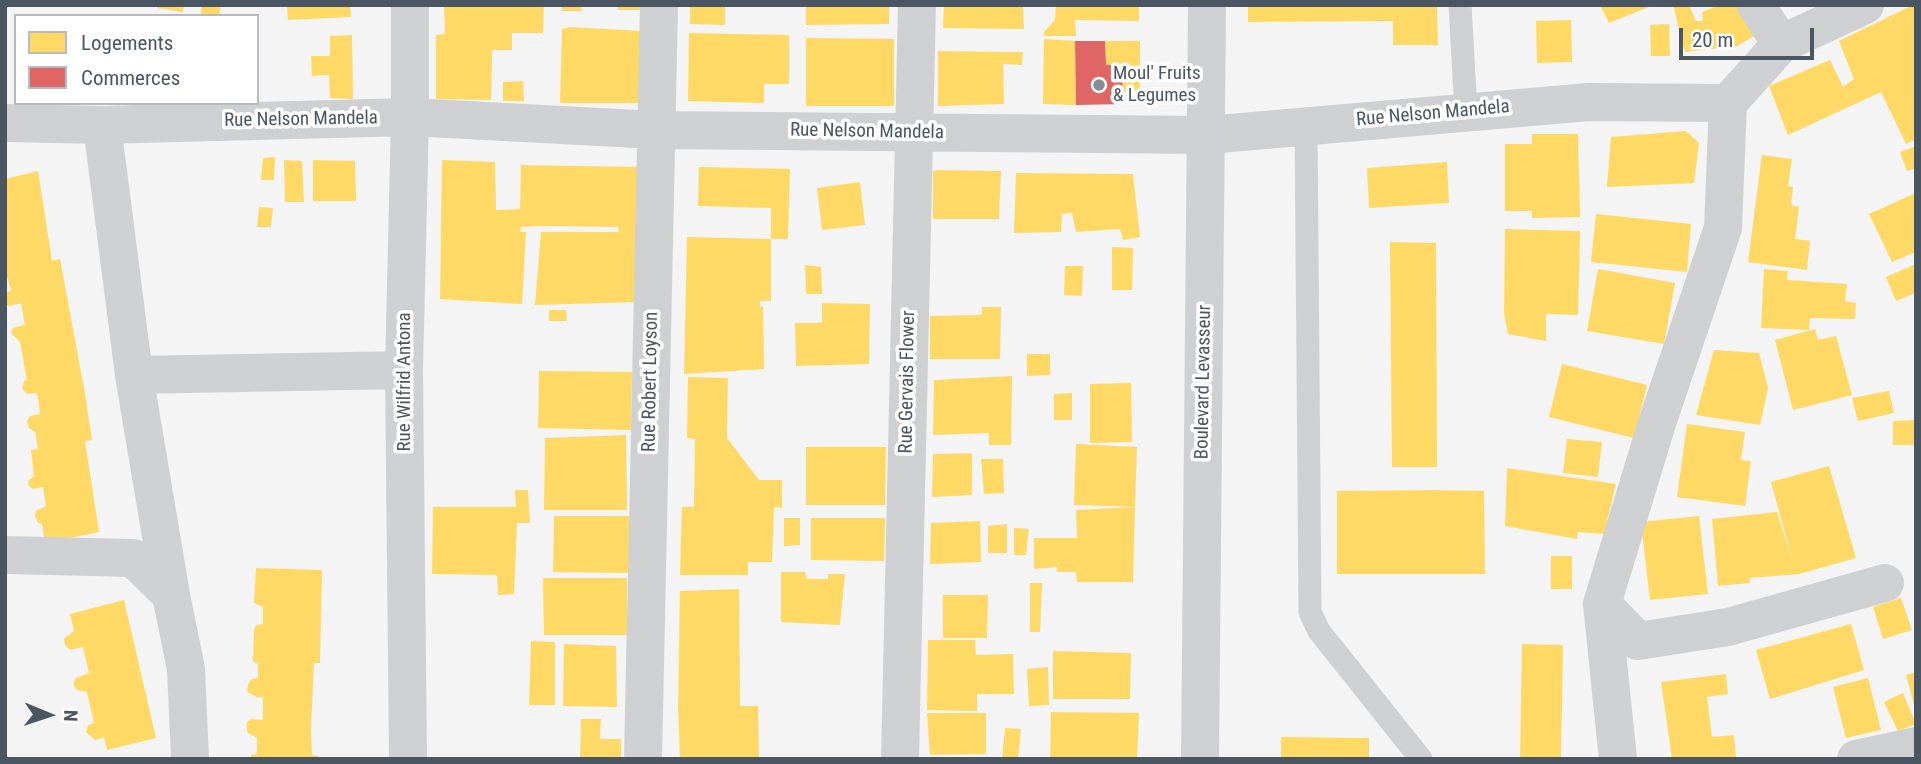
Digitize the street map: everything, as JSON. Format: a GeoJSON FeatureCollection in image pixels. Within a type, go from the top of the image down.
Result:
{"type":"FeatureCollection","features":[{"type":"Feature","properties":{"kind":"street","name":"Rue Wilfrid Antona"},"geometry":{"type":"LineString","coordinates":[[408,759],[404,370],[410,5]]}},
{"type":"Feature","properties":{"kind":"street","name":"Rue Robert Loyson"},"geometry":{"type":"LineString","coordinates":[[643,759],[659,5]]}},
{"type":"Feature","properties":{"kind":"street","name":"Rue Gervais Flower"},"geometry":{"type":"LineString","coordinates":[[900,759],[917,5]]}},
{"type":"Feature","properties":{"kind":"street","name":"Boulevard Levasseur"},"geometry":{"type":"LineString","coordinates":[[1200,759],[1207,5]]}},
{"type":"Feature","properties":{"kind":"street"},"geometry":{"type":"LineString","coordinates":[[1756,5],[1781,44]]}},
{"type":"Feature","properties":{"kind":"street"},"geometry":{"type":"LineString","coordinates":[[1618,759],[1602,604],[1657,423],[1723,228],[1728,103],[1781,44],[1865,5]]}},
{"type":"Feature","properties":{"kind":"street","name":"Rue Nelson Mandela"},"geometry":{"type":"LineString","coordinates":[[5,124],[102,125],[410,117],[656,130],[1206,135],[1589,102],[1728,103]]}},
{"type":"Feature","properties":{"kind":"street"},"geometry":{"type":"LineString","coordinates":[[102,125],[134,375],[186,669],[190,759]]}},
{"type":"Feature","properties":{"kind":"street"},"geometry":{"type":"LineString","coordinates":[[134,375],[404,370]]}},
{"type":"Feature","properties":{"kind":"street"},"geometry":{"type":"LineString","coordinates":[[5,555],[133,558],[171,596]]}},
{"type":"Feature","properties":{"kind":"street"},"geometry":{"type":"LineString","coordinates":[[1602,604],[1638,641],[1728,628],[1885,583]]}},
{"type":"Feature","properties":{"kind":"street"},"geometry":{"type":"LineString","coordinates":[[1856,759],[1916,746]]}},
{"type":"Feature","properties":{"kind":"lane"},"geometry":{"type":"LineString","coordinates":[[1460,5],[1465,112]]}},
{"type":"Feature","properties":{"kind":"lane"},"geometry":{"type":"LineString","coordinates":[[1306,125],[1310,612],[1319,631],[1421,759]]}},
{"type":"Feature","properties":{"kind":"building: Logements"},"geometry":{"type":"Polygon","coordinates":[[[157,5],[184,5],[183,12],[157,8],[157,5]]]}},
{"type":"Feature","properties":{"kind":"building: Logements"},"geometry":{"type":"Polygon","coordinates":[[[202,5],[221,5],[219,14],[201,14],[202,5]]]}},
{"type":"Feature","properties":{"kind":"building: Logements"},"geometry":{"type":"Polygon","coordinates":[[[287,5],[350,5],[351,17],[288,20],[287,5]]]}},
{"type":"Feature","properties":{"kind":"building: Logements"},"geometry":{"type":"Polygon","coordinates":[[[444,5],[544,5],[543,33],[512,33],[512,50],[492,50],[491,100],[436,99],[436,35],[445,34],[444,5]]]}},
{"type":"Feature","properties":{"kind":"building: Logements"},"geometry":{"type":"Polygon","coordinates":[[[562,5],[581,5],[582,11],[562,11],[562,5]]]}},
{"type":"Feature","properties":{"kind":"building: Logements"},"geometry":{"type":"Polygon","coordinates":[[[618,5],[642,5],[642,10],[618,10],[618,5]]]}},
{"type":"Feature","properties":{"kind":"building: Logements"},"geometry":{"type":"Polygon","coordinates":[[[690,5],[725,5],[725,25],[690,24],[690,5]]]}},
{"type":"Feature","properties":{"kind":"building: Logements"},"geometry":{"type":"Polygon","coordinates":[[[806,5],[889,5],[889,24],[806,25],[806,5]]]}},
{"type":"Feature","properties":{"kind":"building: Logements"},"geometry":{"type":"Polygon","coordinates":[[[944,5],[1023,5],[1024,29],[943,28],[944,5]]]}},
{"type":"Feature","properties":{"kind":"building: Logements"},"geometry":{"type":"Polygon","coordinates":[[[1056,5],[1139,5],[1139,21],[1075,20],[1076,36],[1044,36],[1044,32],[1055,20],[1056,5]]]}},
{"type":"Feature","properties":{"kind":"building: Logements"},"geometry":{"type":"Polygon","coordinates":[[[1248,5],[1437,5],[1438,45],[1393,45],[1393,21],[1248,22],[1248,5]]]}},
{"type":"Feature","properties":{"kind":"building: Logements"},"geometry":{"type":"Polygon","coordinates":[[[1600,5],[1654,5],[1609,23],[1600,5]]]}},
{"type":"Feature","properties":{"kind":"building: Logements"},"geometry":{"type":"Polygon","coordinates":[[[1673,5],[1689,5],[1696,21],[1703,21],[1702,12],[1720,5],[1743,5],[1758,34],[1737,46],[1685,52],[1673,5]]]}},
{"type":"Feature","properties":{"kind":"building: Logements"},"geometry":{"type":"Polygon","coordinates":[[[1916,5],[1916,139],[1906,144],[1881,92],[1788,135],[1769,86],[1830,60],[1843,87],[1854,79],[1839,41],[1916,5]]]}},
{"type":"Feature","properties":{"kind":"building: Logements"},"geometry":{"type":"Polygon","coordinates":[[[1571,20],[1572,62],[1537,63],[1536,21],[1571,20]]]}},
{"type":"Feature","properties":{"kind":"building: Logements"},"geometry":{"type":"Polygon","coordinates":[[[1669,24],[1670,56],[1651,56],[1650,25],[1669,24]]]}},
{"type":"Feature","properties":{"kind":"building: Logements"},"geometry":{"type":"Polygon","coordinates":[[[571,27],[641,31],[638,103],[560,103],[562,29],[571,27]]]}},
{"type":"Feature","properties":{"kind":"building: Logements"},"geometry":{"type":"Polygon","coordinates":[[[689,33],[789,35],[789,84],[764,84],[764,103],[688,101],[689,33]]]}},
{"type":"Feature","properties":{"kind":"building: Logements"},"geometry":{"type":"Polygon","coordinates":[[[352,35],[353,99],[330,98],[329,75],[312,76],[311,56],[330,56],[330,36],[352,35]]]}},
{"type":"Feature","properties":{"kind":"building: Logements"},"geometry":{"type":"Polygon","coordinates":[[[806,38],[894,39],[894,106],[806,106],[806,38]]]}},
{"type":"Feature","properties":{"kind":"building: Logements"},"geometry":{"type":"Polygon","coordinates":[[[1044,39],[1075,41],[1076,105],[1043,104],[1044,39]]]}},
{"type":"Feature","properties":{"kind":"building: Logements"},"geometry":{"type":"Polygon","coordinates":[[[1105,41],[1140,41],[1140,103],[1123,104],[1122,65],[1106,65],[1105,41]]]}},
{"type":"Feature","properties":{"kind":"building: Logements"},"geometry":{"type":"Polygon","coordinates":[[[938,51],[1023,52],[1022,65],[1003,64],[1004,104],[938,106],[938,51]]]}},
{"type":"Feature","properties":{"kind":"building: Logements"},"geometry":{"type":"Polygon","coordinates":[[[523,81],[524,101],[503,101],[503,82],[523,81]]]}},
{"type":"Feature","properties":{"kind":"building: Logements"},"geometry":{"type":"Polygon","coordinates":[[[1686,131],[1699,143],[1694,183],[1607,187],[1611,137],[1686,131]]]}},
{"type":"Feature","properties":{"kind":"building: Logements"},"geometry":{"type":"Polygon","coordinates":[[[1532,134],[1578,134],[1580,217],[1532,218],[1532,211],[1505,211],[1505,144],[1532,144],[1532,134]]]}},
{"type":"Feature","properties":{"kind":"building: Logements"},"geometry":{"type":"Polygon","coordinates":[[[1916,146],[1916,168],[1907,171],[1900,152],[1916,146]]]}},
{"type":"Feature","properties":{"kind":"building: Logements"},"geometry":{"type":"Polygon","coordinates":[[[1762,155],[1792,159],[1788,186],[1793,187],[1791,205],[1799,207],[1795,239],[1810,241],[1807,270],[1748,262],[1762,155]]]}},
{"type":"Feature","properties":{"kind":"building: Logements"},"geometry":{"type":"Polygon","coordinates":[[[275,157],[274,180],[261,180],[263,158],[275,157]]]}},
{"type":"Feature","properties":{"kind":"building: Logements"},"geometry":{"type":"Polygon","coordinates":[[[284,160],[302,161],[304,202],[285,202],[284,160]]]}},
{"type":"Feature","properties":{"kind":"building: Logements"},"geometry":{"type":"Polygon","coordinates":[[[313,160],[355,161],[356,201],[313,201],[313,160]]]}},
{"type":"Feature","properties":{"kind":"building: Logements"},"geometry":{"type":"Polygon","coordinates":[[[442,160],[495,162],[496,210],[520,209],[521,165],[640,167],[638,302],[535,305],[541,232],[619,232],[618,227],[521,227],[520,232],[526,232],[522,304],[440,299],[442,160]]]}},
{"type":"Feature","properties":{"kind":"building: Logements"},"geometry":{"type":"Polygon","coordinates":[[[1447,162],[1449,203],[1369,208],[1367,168],[1447,162]]]}},
{"type":"Feature","properties":{"kind":"building: Logements"},"geometry":{"type":"Polygon","coordinates":[[[699,167],[790,169],[788,239],[771,239],[771,208],[698,206],[699,167]]]}},
{"type":"Feature","properties":{"kind":"building: Logements"},"geometry":{"type":"Polygon","coordinates":[[[38,171],[52,261],[60,259],[85,394],[92,440],[85,441],[99,532],[45,543],[42,524],[38,523],[35,515],[36,511],[46,506],[43,487],[33,489],[28,485],[34,476],[31,450],[38,449],[35,432],[29,428],[27,421],[30,416],[40,414],[39,404],[37,393],[27,394],[22,388],[27,380],[20,342],[11,333],[13,328],[25,325],[21,303],[10,306],[5,304],[5,293],[11,291],[5,269],[5,179],[38,171]]]}},
{"type":"Feature","properties":{"kind":"building: Logements"},"geometry":{"type":"Polygon","coordinates":[[[933,171],[1001,171],[999,219],[933,219],[933,171]]]}},
{"type":"Feature","properties":{"kind":"building: Logements"},"geometry":{"type":"Polygon","coordinates":[[[1016,173],[1133,174],[1140,237],[1123,240],[1120,229],[1076,232],[1072,213],[1062,214],[1061,232],[1014,233],[1016,173]]]}},
{"type":"Feature","properties":{"kind":"building: Logements"},"geometry":{"type":"Polygon","coordinates":[[[860,182],[865,225],[822,230],[817,188],[860,182]]]}},
{"type":"Feature","properties":{"kind":"building: Logements"},"geometry":{"type":"Polygon","coordinates":[[[1916,193],[1916,252],[1892,262],[1869,214],[1916,193]]]}},
{"type":"Feature","properties":{"kind":"building: Logements"},"geometry":{"type":"Polygon","coordinates":[[[259,207],[273,208],[271,227],[257,227],[259,207]]]}},
{"type":"Feature","properties":{"kind":"building: Logements"},"geometry":{"type":"Polygon","coordinates":[[[1596,214],[1691,224],[1687,272],[1591,262],[1596,214]]]}},
{"type":"Feature","properties":{"kind":"building: Logements"},"geometry":{"type":"Polygon","coordinates":[[[1505,229],[1580,231],[1578,315],[1546,314],[1546,341],[1508,334],[1504,313],[1505,229]]]}},
{"type":"Feature","properties":{"kind":"building: Logements"},"geometry":{"type":"Polygon","coordinates":[[[687,237],[771,239],[771,301],[760,301],[760,307],[763,306],[764,369],[684,374],[687,237]]]}},
{"type":"Feature","properties":{"kind":"building: Logements"},"geometry":{"type":"Polygon","coordinates":[[[1390,242],[1436,243],[1437,467],[1392,467],[1390,242]]]}},
{"type":"Feature","properties":{"kind":"building: Logements"},"geometry":{"type":"Polygon","coordinates":[[[1112,247],[1133,248],[1132,290],[1112,290],[1112,247]]]}},
{"type":"Feature","properties":{"kind":"building: Logements"},"geometry":{"type":"Polygon","coordinates":[[[1916,264],[1916,293],[1896,301],[1886,277],[1916,264]]]}},
{"type":"Feature","properties":{"kind":"building: Logements"},"geometry":{"type":"Polygon","coordinates":[[[805,265],[821,267],[822,294],[806,294],[805,265]]]}},
{"type":"Feature","properties":{"kind":"building: Logements"},"geometry":{"type":"Polygon","coordinates":[[[1065,266],[1083,266],[1082,296],[1064,295],[1065,266]]]}},
{"type":"Feature","properties":{"kind":"building: Logements"},"geometry":{"type":"Polygon","coordinates":[[[1598,269],[1675,283],[1664,344],[1587,331],[1598,269]]]}},
{"type":"Feature","properties":{"kind":"building: Logements"},"geometry":{"type":"Polygon","coordinates":[[[1764,269],[1788,271],[1787,280],[1847,284],[1845,301],[1856,303],[1855,319],[1810,318],[1809,330],[1761,328],[1764,269]]]}},
{"type":"Feature","properties":{"kind":"building: Logements"},"geometry":{"type":"Polygon","coordinates":[[[822,303],[870,304],[869,364],[796,366],[795,323],[822,323],[822,303]]]}},
{"type":"Feature","properties":{"kind":"building: Logements"},"geometry":{"type":"Polygon","coordinates":[[[982,307],[1001,307],[1000,359],[930,359],[930,316],[982,315],[982,307]]]}},
{"type":"Feature","properties":{"kind":"building: Logements"},"geometry":{"type":"Polygon","coordinates":[[[549,310],[566,310],[567,321],[549,321],[549,310]]]}},
{"type":"Feature","properties":{"kind":"building: Logements"},"geometry":{"type":"Polygon","coordinates":[[[1815,329],[1818,340],[1836,336],[1852,395],[1793,410],[1775,340],[1815,329]]]}},
{"type":"Feature","properties":{"kind":"building: Logements"},"geometry":{"type":"Polygon","coordinates":[[[1714,350],[1759,353],[1768,388],[1760,425],[1696,415],[1714,350]]]}},
{"type":"Feature","properties":{"kind":"building: Logements"},"geometry":{"type":"Polygon","coordinates":[[[1027,354],[1050,354],[1050,375],[1027,376],[1027,354]]]}},
{"type":"Feature","properties":{"kind":"building: Logements"},"geometry":{"type":"Polygon","coordinates":[[[1562,364],[1647,385],[1634,438],[1549,417],[1562,364]]]}},
{"type":"Feature","properties":{"kind":"building: Logements"},"geometry":{"type":"Polygon","coordinates":[[[539,371],[632,372],[631,430],[538,428],[539,371]]]}},
{"type":"Feature","properties":{"kind":"building: Logements"},"geometry":{"type":"Polygon","coordinates":[[[1012,376],[1011,445],[989,445],[989,433],[933,435],[934,380],[1012,376]]]}},
{"type":"Feature","properties":{"kind":"building: Logements"},"geometry":{"type":"Polygon","coordinates":[[[688,377],[728,378],[727,438],[759,480],[782,480],[782,508],[774,507],[772,562],[748,562],[748,575],[680,575],[682,507],[694,507],[695,439],[687,438],[688,377]]]}},
{"type":"Feature","properties":{"kind":"building: Logements"},"geometry":{"type":"Polygon","coordinates":[[[1131,383],[1132,442],[1090,443],[1090,384],[1131,383]]]}},
{"type":"Feature","properties":{"kind":"building: Logements"},"geometry":{"type":"Polygon","coordinates":[[[1889,391],[1894,413],[1858,421],[1852,398],[1889,391]]]}},
{"type":"Feature","properties":{"kind":"building: Logements"},"geometry":{"type":"Polygon","coordinates":[[[1072,393],[1072,420],[1054,420],[1054,394],[1072,393]]]}},
{"type":"Feature","properties":{"kind":"building: Logements"},"geometry":{"type":"Polygon","coordinates":[[[1914,420],[1915,445],[1893,445],[1893,421],[1914,420]]]}},
{"type":"Feature","properties":{"kind":"building: Logements"},"geometry":{"type":"Polygon","coordinates":[[[1687,424],[1745,432],[1741,460],[1751,461],[1745,506],[1677,497],[1687,424]]]}},
{"type":"Feature","properties":{"kind":"building: Logements"},"geometry":{"type":"Polygon","coordinates":[[[626,435],[627,510],[544,510],[545,438],[626,435]]]}},
{"type":"Feature","properties":{"kind":"building: Logements"},"geometry":{"type":"Polygon","coordinates":[[[1567,439],[1602,442],[1598,477],[1563,473],[1567,439]]]}},
{"type":"Feature","properties":{"kind":"building: Logements"},"geometry":{"type":"Polygon","coordinates":[[[1076,444],[1137,447],[1135,507],[1074,505],[1076,444]]]}},
{"type":"Feature","properties":{"kind":"building: Logements"},"geometry":{"type":"Polygon","coordinates":[[[806,447],[886,447],[885,505],[806,505],[806,447]]]}},
{"type":"Feature","properties":{"kind":"building: Logements"},"geometry":{"type":"Polygon","coordinates":[[[972,453],[972,495],[932,497],[933,454],[972,453]]]}},
{"type":"Feature","properties":{"kind":"building: Logements"},"geometry":{"type":"Polygon","coordinates":[[[981,459],[1003,459],[1004,493],[984,494],[981,459]]]}},
{"type":"Feature","properties":{"kind":"building: Logements"},"geometry":{"type":"Polygon","coordinates":[[[1829,466],[1856,558],[1799,574],[1749,578],[1750,583],[1718,586],[1712,519],[1777,512],[1793,562],[1771,482],[1829,466]]]}},
{"type":"Feature","properties":{"kind":"building: Logements"},"geometry":{"type":"Polygon","coordinates":[[[1507,468],[1616,484],[1604,534],[1578,532],[1577,539],[1505,526],[1507,468]]]}},
{"type":"Feature","properties":{"kind":"building: Logements"},"geometry":{"type":"Polygon","coordinates":[[[515,490],[528,490],[530,523],[517,523],[514,594],[498,595],[497,575],[432,574],[433,507],[516,507],[515,490]]]}},
{"type":"Feature","properties":{"kind":"building: Logements"},"geometry":{"type":"Polygon","coordinates":[[[1337,491],[1484,491],[1485,574],[1337,574],[1337,491]]]}},
{"type":"Feature","properties":{"kind":"building: Logements"},"geometry":{"type":"Polygon","coordinates":[[[1135,507],[1133,582],[1077,582],[1076,572],[1057,572],[1057,567],[1034,569],[1034,538],[1077,538],[1076,510],[1135,507]]]}},
{"type":"Feature","properties":{"kind":"building: Logements"},"geometry":{"type":"Polygon","coordinates":[[[554,516],[629,516],[629,573],[553,572],[554,516]]]}},
{"type":"Feature","properties":{"kind":"building: Logements"},"geometry":{"type":"Polygon","coordinates":[[[1699,516],[1708,594],[1650,600],[1641,522],[1699,516]]]}},
{"type":"Feature","properties":{"kind":"building: Logements"},"geometry":{"type":"Polygon","coordinates":[[[784,518],[800,518],[800,545],[784,546],[784,518]]]}},
{"type":"Feature","properties":{"kind":"building: Logements"},"geometry":{"type":"Polygon","coordinates":[[[811,518],[885,518],[884,561],[811,560],[811,518]]]}},
{"type":"Feature","properties":{"kind":"building: Logements"},"geometry":{"type":"Polygon","coordinates":[[[980,521],[981,562],[930,564],[931,523],[980,521]]]}},
{"type":"Feature","properties":{"kind":"building: Logements"},"geometry":{"type":"Polygon","coordinates":[[[1007,524],[1007,553],[988,553],[988,526],[1007,524]]]}},
{"type":"Feature","properties":{"kind":"building: Logements"},"geometry":{"type":"Polygon","coordinates":[[[1014,528],[1029,529],[1026,555],[1014,555],[1014,528]]]}},
{"type":"Feature","properties":{"kind":"building: Logements"},"geometry":{"type":"Polygon","coordinates":[[[1551,556],[1572,556],[1572,589],[1551,589],[1551,556]]]}},
{"type":"Feature","properties":{"kind":"building: Logements"},"geometry":{"type":"Polygon","coordinates":[[[256,568],[322,570],[320,663],[314,663],[311,729],[312,755],[319,756],[318,759],[251,759],[251,755],[257,754],[257,738],[247,732],[247,722],[251,719],[263,720],[263,697],[247,692],[248,684],[252,679],[258,678],[258,663],[253,662],[254,629],[263,624],[263,607],[254,603],[256,568]]]}},
{"type":"Feature","properties":{"kind":"building: Logements"},"geometry":{"type":"Polygon","coordinates":[[[781,572],[805,572],[807,579],[828,579],[828,574],[845,574],[840,625],[781,622],[781,572]]]}},
{"type":"Feature","properties":{"kind":"building: Logements"},"geometry":{"type":"Polygon","coordinates":[[[543,578],[627,578],[627,635],[544,635],[543,578]]]}},
{"type":"Feature","properties":{"kind":"building: Logements"},"geometry":{"type":"Polygon","coordinates":[[[1030,583],[1042,583],[1040,632],[1030,632],[1030,583]]]}},
{"type":"Feature","properties":{"kind":"building: Logements"},"geometry":{"type":"Polygon","coordinates":[[[739,589],[740,706],[758,706],[759,759],[680,759],[680,591],[739,589]]]}},
{"type":"Feature","properties":{"kind":"building: Logements"},"geometry":{"type":"Polygon","coordinates":[[[943,595],[988,595],[987,638],[943,638],[943,595]]]}},
{"type":"Feature","properties":{"kind":"building: Logements"},"geometry":{"type":"Polygon","coordinates":[[[1901,598],[1912,630],[1883,639],[1873,607],[1901,598]]]}},
{"type":"Feature","properties":{"kind":"building: Logements"},"geometry":{"type":"Polygon","coordinates":[[[124,600],[156,738],[107,750],[104,737],[95,740],[86,732],[88,725],[94,723],[87,692],[77,690],[73,684],[76,678],[89,673],[83,647],[70,650],[64,639],[74,631],[70,614],[124,600]]]}},
{"type":"Feature","properties":{"kind":"building: Logements"},"geometry":{"type":"Polygon","coordinates":[[[1851,624],[1864,670],[1770,699],[1756,650],[1851,624]]]}},
{"type":"Feature","properties":{"kind":"building: Logements"},"geometry":{"type":"Polygon","coordinates":[[[928,640],[975,640],[976,655],[1013,654],[1014,694],[977,694],[977,711],[927,710],[928,640]]]}},
{"type":"Feature","properties":{"kind":"building: Logements"},"geometry":{"type":"Polygon","coordinates":[[[531,641],[555,642],[555,705],[529,705],[531,641]]]}},
{"type":"Feature","properties":{"kind":"building: Logements"},"geometry":{"type":"Polygon","coordinates":[[[564,644],[616,646],[617,707],[563,706],[564,644]]]}},
{"type":"Feature","properties":{"kind":"building: Logements"},"geometry":{"type":"Polygon","coordinates":[[[1522,644],[1563,645],[1561,759],[1520,759],[1522,644]]]}},
{"type":"Feature","properties":{"kind":"building: Logements"},"geometry":{"type":"Polygon","coordinates":[[[1053,651],[1131,653],[1130,699],[1053,699],[1053,651]]]}},
{"type":"Feature","properties":{"kind":"building: Logements"},"geometry":{"type":"Polygon","coordinates":[[[1048,667],[1049,705],[1029,706],[1027,669],[1048,667]]]}},
{"type":"Feature","properties":{"kind":"building: Logements"},"geometry":{"type":"Polygon","coordinates":[[[1916,672],[1916,709],[1915,709],[1906,675],[1916,672]]]}},
{"type":"Feature","properties":{"kind":"building: Logements"},"geometry":{"type":"Polygon","coordinates":[[[1726,674],[1728,694],[1707,697],[1712,737],[1734,735],[1736,757],[1672,759],[1661,682],[1726,674]]]}},
{"type":"Feature","properties":{"kind":"building: Logements"},"geometry":{"type":"Polygon","coordinates":[[[1868,678],[1881,730],[1846,738],[1833,687],[1868,678]]]}},
{"type":"Feature","properties":{"kind":"building: Logements"},"geometry":{"type":"Polygon","coordinates":[[[1903,693],[1916,724],[1898,731],[1884,702],[1903,693]]]}},
{"type":"Feature","properties":{"kind":"building: Logements"},"geometry":{"type":"Polygon","coordinates":[[[1051,712],[1139,713],[1137,759],[1050,759],[1051,712]]]}},
{"type":"Feature","properties":{"kind":"building: Logements"},"geometry":{"type":"Polygon","coordinates":[[[927,713],[986,713],[986,754],[930,755],[927,713]]]}},
{"type":"Feature","properties":{"kind":"building: Logements"},"geometry":{"type":"Polygon","coordinates":[[[581,719],[601,719],[600,739],[621,739],[621,759],[580,759],[581,719]]]}},
{"type":"Feature","properties":{"kind":"building: Logements"},"geometry":{"type":"Polygon","coordinates":[[[1005,728],[1021,729],[1018,759],[1002,759],[1005,728]]]}},
{"type":"Feature","properties":{"kind":"building: Logements"},"geometry":{"type":"Polygon","coordinates":[[[1281,737],[1369,738],[1369,759],[1281,759],[1281,737]]]}},
{"type":"Feature","properties":{"kind":"building: Commerces","name":"Moul' Fruits & Legumes"},"geometry":{"type":"Polygon","coordinates":[[[1075,41],[1105,41],[1106,65],[1122,65],[1123,104],[1076,105],[1075,41]]]}},
{"type":"Feature","properties":{"kind":"place","name":"Moul' Fruits & Legumes"},"geometry":{"type":"Point","coordinates":[1099,85]}}]}
